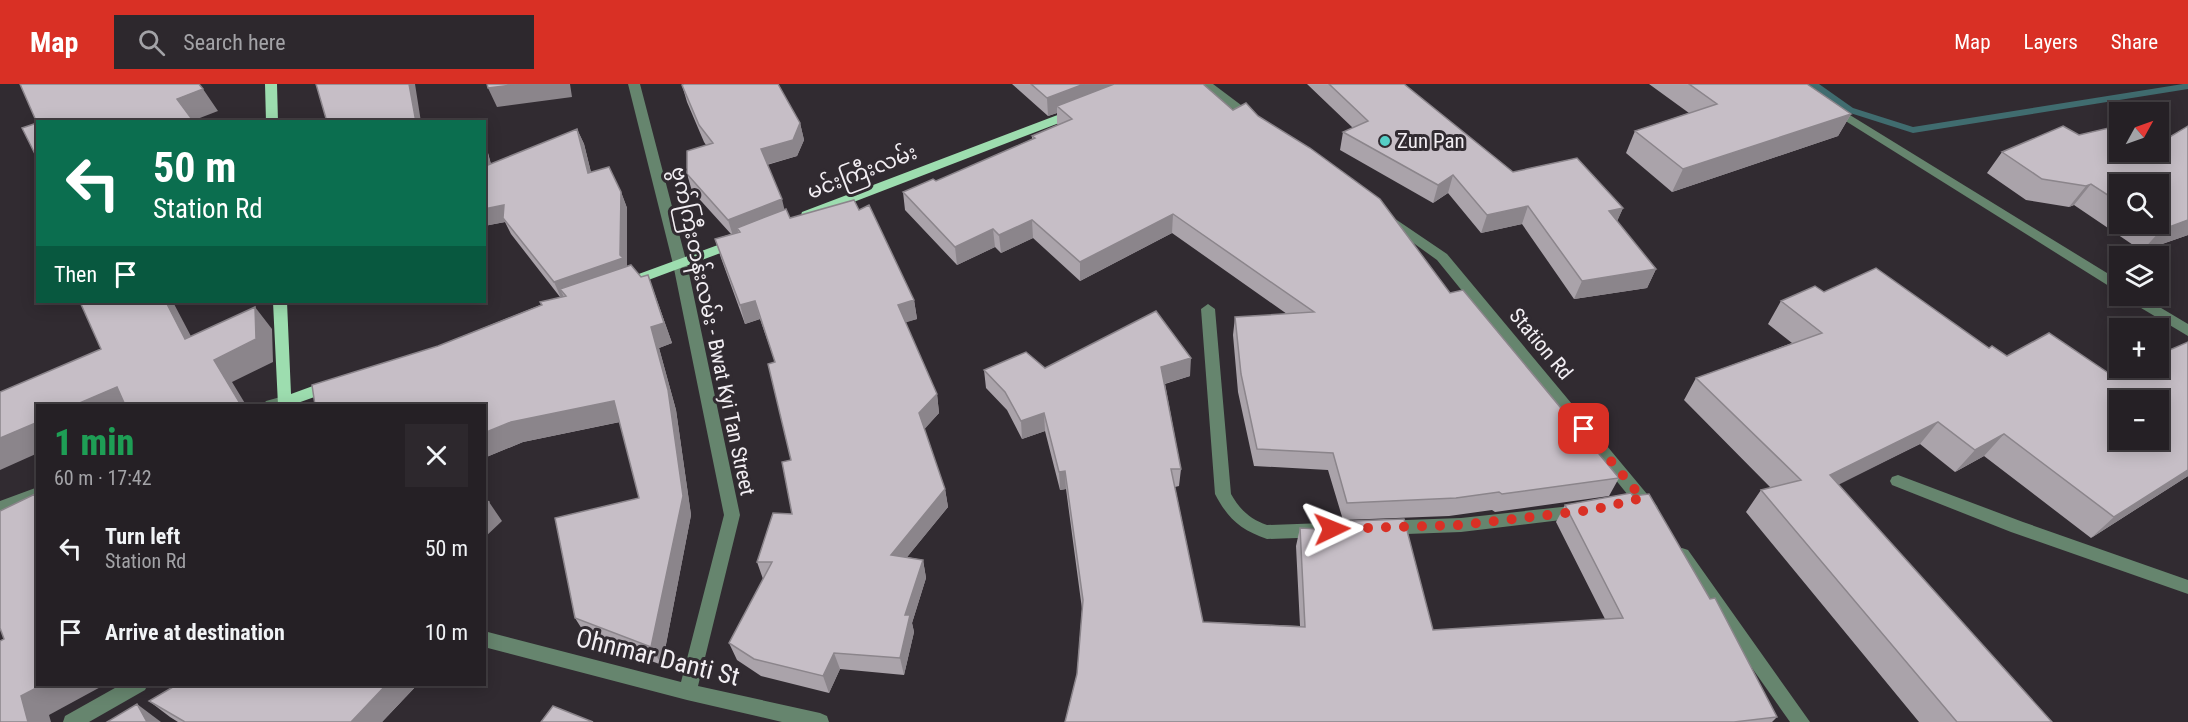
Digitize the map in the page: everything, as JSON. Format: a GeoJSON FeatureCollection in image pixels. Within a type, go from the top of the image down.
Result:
{"type":"FeatureCollection","features":[{"type":"Feature","properties":{"kind":"main road"},"geometry":{"type":"LineString","coordinates":[[271,84],[272,120]]}},
{"type":"Feature","properties":{"kind":"main road","name":"မင်းကြီးလမ်း"},"geometry":{"type":"LineString","coordinates":[[792,221],[1093,105]]}},
{"type":"Feature","properties":{"kind":"main road"},"geometry":{"type":"LineString","coordinates":[[612,288],[747,238]]}},
{"type":"Feature","properties":{"kind":"main road"},"geometry":{"type":"LineString","coordinates":[[280,303],[280,404],[340,382]]}},
{"type":"Feature","properties":{"kind":"street","name":"ဗွက်ကြီးတန်းလမ်း - Bwat Kyi Tan Street"},"geometry":{"type":"LineString","coordinates":[[634,84],[680,264],[732,515],[687,692]]}},
{"type":"Feature","properties":{"kind":"street"},"geometry":{"type":"LineString","coordinates":[[1206,84],[1263,126]]}},
{"type":"Feature","properties":{"kind":"street"},"geometry":{"type":"LineString","coordinates":[[1823,103],[2109,281]]}},
{"type":"Feature","properties":{"kind":"street","name":"Station Rd"},"geometry":{"type":"LineString","coordinates":[[1376,208],[1442,257],[1642,498],[1662,527]]}},
{"type":"Feature","properties":{"kind":"street"},"geometry":{"type":"LineString","coordinates":[[2147,306],[2188,331]]}},
{"type":"Feature","properties":{"kind":"street"},"geometry":{"type":"LineString","coordinates":[[1208,309],[1223,494],[1233,514],[1248,525],[1267,532],[1461,525],[1592,510]]}},
{"type":"Feature","properties":{"kind":"street"},"geometry":{"type":"LineString","coordinates":[[1898,481],[2017,527],[2188,587]]}},
{"type":"Feature","properties":{"kind":"street"},"geometry":{"type":"LineString","coordinates":[[0,508],[36,494]]}},
{"type":"Feature","properties":{"kind":"street"},"geometry":{"type":"LineString","coordinates":[[1622,503],[1642,498]]}},
{"type":"Feature","properties":{"kind":"street"},"geometry":{"type":"LineString","coordinates":[[1676,547],[1801,722]]}},
{"type":"Feature","properties":{"kind":"street","name":"Ohnmar Danti St"},"geometry":{"type":"LineString","coordinates":[[486,640],[687,692],[820,722]]}},
{"type":"Feature","properties":{"kind":"street"},"geometry":{"type":"LineString","coordinates":[[72,722],[135,686]]}},
{"type":"Feature","properties":{"kind":"building"},"geometry":{"type":"Polygon","coordinates":[[[20,84],[199,84],[203,89],[177,99],[193,120],[36,121],[20,84]]]}},
{"type":"Feature","properties":{"kind":"building"},"geometry":{"type":"Polygon","coordinates":[[[316,84],[409,84],[416,120],[326,120],[316,84]]]}},
{"type":"Feature","properties":{"kind":"building"},"geometry":{"type":"Polygon","coordinates":[[[487,84],[520,84],[488,88],[487,84]]]}},
{"type":"Feature","properties":{"kind":"building"},"geometry":{"type":"Polygon","coordinates":[[[778,84],[800,123],[793,140],[761,149],[782,199],[728,220],[687,174],[687,151],[713,143],[699,125],[682,85],[778,84]]]}},
{"type":"Feature","properties":{"kind":"building"},"geometry":{"type":"Polygon","coordinates":[[[1031,84],[1084,84],[1047,98],[1031,84]]]}},
{"type":"Feature","properties":{"kind":"building"},"geometry":{"type":"Polygon","coordinates":[[[1114,84],[1203,84],[1233,110],[1246,103],[1258,116],[1310,148],[1380,199],[1450,293],[1463,290],[1619,478],[1502,494],[1499,492],[1456,498],[1347,503],[1333,453],[1257,449],[1241,374],[1235,317],[1314,312],[1173,214],[1080,262],[1032,220],[999,235],[993,229],[955,247],[903,192],[933,179],[936,181],[1035,138],[1032,136],[1072,119],[1057,106],[1114,84]]]}},
{"type":"Feature","properties":{"kind":"building"},"geometry":{"type":"Polygon","coordinates":[[[1329,84],[1404,84],[1513,172],[1577,158],[1623,208],[1609,211],[1656,269],[1582,281],[1528,206],[1487,215],[1453,175],[1438,185],[1343,132],[1368,121],[1329,84]]]}},
{"type":"Feature","properties":{"kind":"building"},"geometry":{"type":"Polygon","coordinates":[[[1689,84],[1807,84],[1851,114],[1683,169],[1635,131],[1717,104],[1689,84]]]}},
{"type":"Feature","properties":{"kind":"building"},"geometry":{"type":"Polygon","coordinates":[[[36,123],[36,156],[22,128],[36,123]]]}},
{"type":"Feature","properties":{"kind":"building"},"geometry":{"type":"Polygon","coordinates":[[[2063,126],[2079,135],[2109,128],[2109,162],[2169,162],[2169,137],[2188,126],[2188,220],[2169,227],[2169,174],[2109,174],[2109,196],[2091,184],[2086,186],[2042,179],[2002,152],[2063,126]]]}},
{"type":"Feature","properties":{"kind":"building"},"geometry":{"type":"Polygon","coordinates":[[[577,129],[588,173],[609,167],[621,192],[620,255],[623,258],[554,282],[503,218],[504,205],[486,209],[486,158],[488,165],[577,129]]]}},
{"type":"Feature","properties":{"kind":"building"},"geometry":{"type":"Polygon","coordinates":[[[854,200],[859,210],[869,205],[914,300],[898,305],[937,394],[919,413],[945,489],[891,555],[923,560],[905,615],[910,615],[900,658],[834,653],[823,676],[754,659],[729,643],[772,562],[757,562],[773,513],[792,514],[782,462],[791,460],[768,364],[775,362],[755,301],[740,305],[715,239],[740,232],[737,228],[786,209],[790,218],[854,200]]]}},
{"type":"Feature","properties":{"kind":"building"},"geometry":{"type":"Polygon","coordinates":[[[631,265],[641,277],[648,275],[664,323],[651,327],[668,390],[683,496],[651,647],[575,618],[555,518],[639,498],[614,401],[511,422],[486,432],[486,404],[315,404],[312,385],[438,346],[542,305],[540,302],[566,296],[560,289],[631,265]]]}},
{"type":"Feature","properties":{"kind":"building"},"geometry":{"type":"Polygon","coordinates":[[[1876,268],[1989,348],[1992,346],[2007,356],[2049,333],[2109,373],[2109,378],[2169,378],[2169,350],[2188,342],[2188,470],[2114,517],[2004,434],[1975,450],[1938,422],[1830,475],[2052,722],[1957,722],[1761,490],[1801,480],[1696,378],[1822,333],[1781,301],[1815,286],[1824,292],[1876,268]]]}},
{"type":"Feature","properties":{"kind":"building"},"geometry":{"type":"Polygon","coordinates":[[[80,303],[167,303],[185,339],[255,307],[256,339],[214,360],[240,404],[125,404],[117,387],[77,404],[36,404],[36,423],[0,438],[0,392],[101,349],[80,303]]]}},
{"type":"Feature","properties":{"kind":"building"},"geometry":{"type":"Polygon","coordinates":[[[1156,311],[1191,358],[1161,367],[1181,469],[1171,469],[1203,622],[1305,627],[1300,528],[1356,531],[1352,521],[1404,519],[1433,630],[1623,618],[1565,505],[1631,493],[1633,496],[1649,494],[1710,599],[1715,598],[1777,717],[1734,722],[1065,722],[1077,674],[1083,600],[1065,471],[1059,472],[1044,413],[1021,421],[1005,392],[984,370],[1026,352],[1045,368],[1156,311]]]}},
{"type":"Feature","properties":{"kind":"building"},"geometry":{"type":"Polygon","coordinates":[[[35,494],[36,686],[40,686],[21,696],[28,722],[0,722],[0,641],[4,639],[0,628],[0,511],[35,494]]]}},
{"type":"Feature","properties":{"kind":"building"},"geometry":{"type":"Polygon","coordinates":[[[175,686],[385,686],[351,722],[185,722],[149,701],[175,686]]]}},
{"type":"Feature","properties":{"kind":"building"},"geometry":{"type":"Polygon","coordinates":[[[137,704],[147,722],[107,722],[137,704]]]}},
{"type":"Feature","properties":{"kind":"building"},"geometry":{"type":"Polygon","coordinates":[[[553,706],[593,722],[541,722],[553,706]]]}},
{"type":"Feature","properties":{"kind":"waterway"},"geometry":{"type":"LineString","coordinates":[[1813,84],[1850,110],[1913,130],[2188,86]]}},
{"type":"Feature","properties":{"kind":"place","name":"Zun Pan"},"geometry":{"type":"Point","coordinates":[1385,141]}},
{"type":"Feature","properties":{"kind":"route"},"geometry":{"type":"LineString","coordinates":[[1332,529],[1461,525],[1592,510],[1642,498],[1584,429]]}}]}
